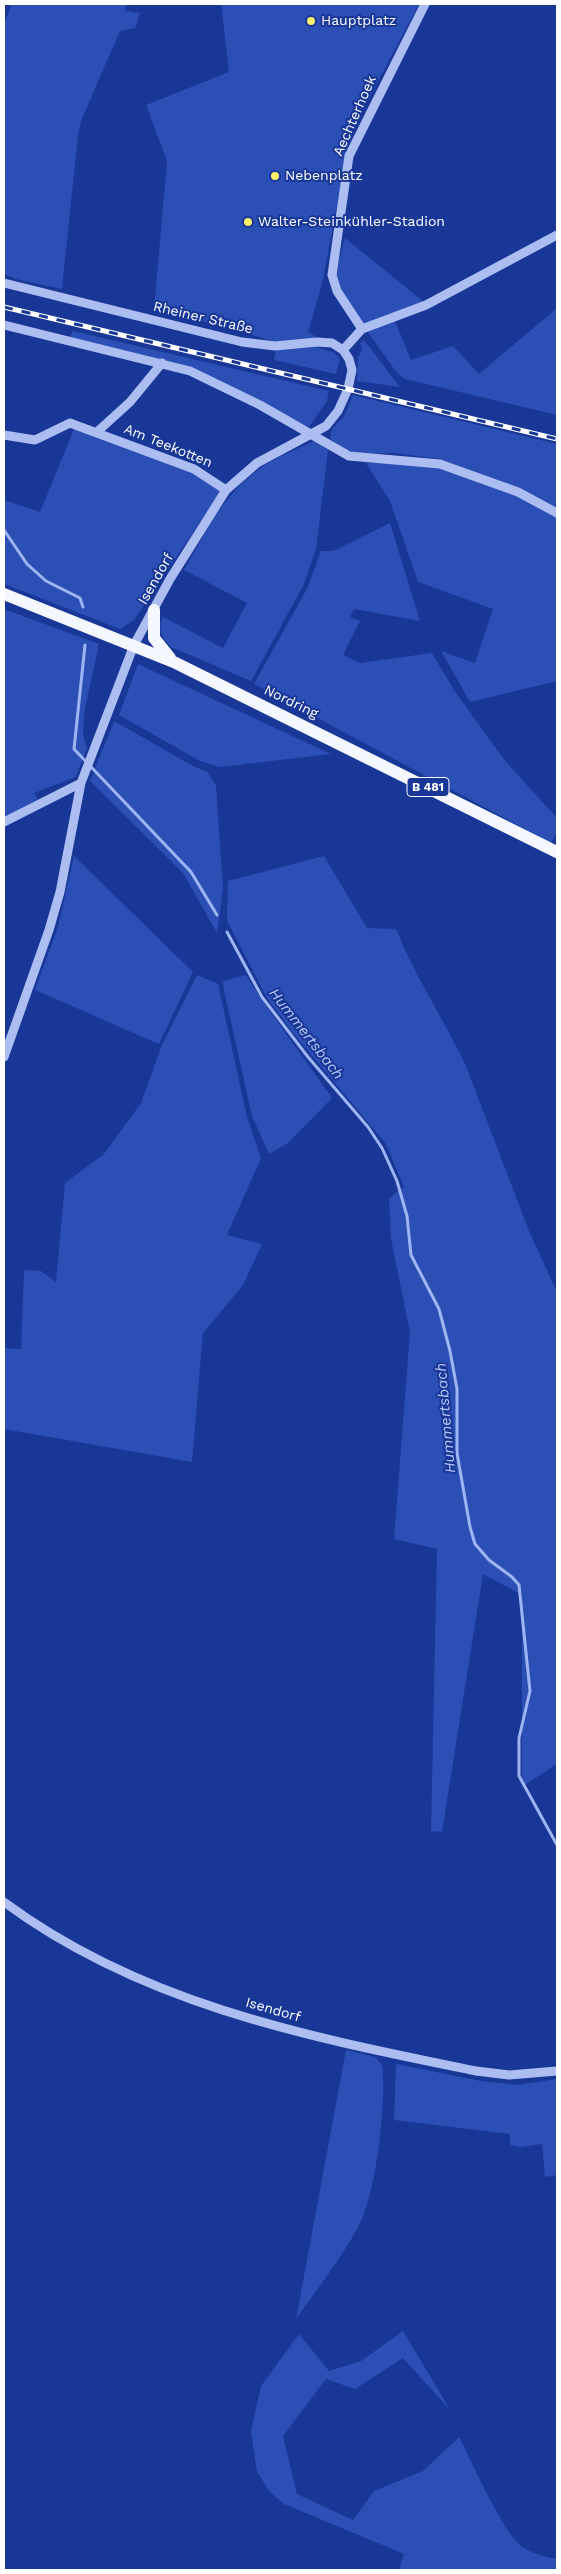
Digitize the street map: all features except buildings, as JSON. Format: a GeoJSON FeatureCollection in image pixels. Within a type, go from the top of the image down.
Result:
{"type":"FeatureCollection","features":[{"type":"Feature","properties":{"kind":"main road","name":"Nordring"},"geometry":{"type":"LineString","coordinates":[[4,594],[176,663],[557,852]]}},
{"type":"Feature","properties":{"kind":"main road"},"geometry":{"type":"LineString","coordinates":[[154,610],[154,638],[176,663]]}},
{"type":"Feature","properties":{"kind":"street","name":"Aechterhoek"},"geometry":{"type":"LineString","coordinates":[[362,330],[337,292],[332,275],[349,156],[426,4]]}},
{"type":"Feature","properties":{"kind":"street"},"geometry":{"type":"LineString","coordinates":[[343,350],[362,330],[426,305],[557,235]]}},
{"type":"Feature","properties":{"kind":"street","name":"Rheiner Straße"},"geometry":{"type":"LineString","coordinates":[[4,283],[242,342],[274,346],[316,342],[332,344],[343,350]]}},
{"type":"Feature","properties":{"kind":"street"},"geometry":{"type":"LineString","coordinates":[[4,325],[162,363],[199,375],[260,405],[313,434],[334,448],[359,459],[402,459],[440,464],[518,492],[557,513]]}},
{"type":"Feature","properties":{"kind":"street","name":"Isendorf"},"geometry":{"type":"LineString","coordinates":[[4,1057],[49,930],[60,892],[84,773],[134,645],[207,518],[226,490],[257,463],[326,426],[342,402],[352,370],[349,359],[343,350]]}},
{"type":"Feature","properties":{"kind":"street"},"geometry":{"type":"LineString","coordinates":[[97,432],[130,402],[162,363]]}},
{"type":"Feature","properties":{"kind":"street","name":"Am Teekotten"},"geometry":{"type":"LineString","coordinates":[[4,435],[35,440],[70,423],[194,469],[226,490]]}},
{"type":"Feature","properties":{"kind":"street"},"geometry":{"type":"LineString","coordinates":[[4,822],[81,783]]}},
{"type":"Feature","properties":{"kind":"street","name":"Isendorf"},"geometry":{"type":"LineString","coordinates":[[4,1902],[30,1921],[80,1951],[144,1983],[269,2025],[476,2071],[508,2075],[557,2071]]}},
{"type":"Feature","properties":{"kind":"shaded area"},"geometry":{"type":"Polygon","coordinates":[[[12,4],[127,4],[125,11],[140,13],[135,28],[120,31],[81,121],[62,289],[16,279],[4,274],[4,24],[12,4]]]}},
{"type":"Feature","properties":{"kind":"shaded area","name":"Walter-Steinkühler-Stadion"},"geometry":{"type":"Polygon","coordinates":[[[221,4],[419,4],[359,117],[349,143],[322,284],[308,332],[315,336],[315,347],[333,352],[340,359],[336,374],[274,360],[277,343],[232,328],[154,310],[167,161],[146,105],[229,72],[221,4]]]}},
{"type":"Feature","properties":{"kind":"shaded area"},"geometry":{"type":"Polygon","coordinates":[[[345,238],[424,302],[363,325],[341,290],[335,274],[345,238]]]}},
{"type":"Feature","properties":{"kind":"shaded area"},"geometry":{"type":"Polygon","coordinates":[[[557,308],[557,415],[405,379],[397,373],[367,331],[395,321],[411,360],[453,346],[479,374],[557,308]]]}},
{"type":"Feature","properties":{"kind":"shaded area"},"geometry":{"type":"Polygon","coordinates":[[[73,331],[329,391],[327,401],[309,427],[190,369],[70,338],[73,331]]]}},
{"type":"Feature","properties":{"kind":"shaded area"},"geometry":{"type":"Polygon","coordinates":[[[364,340],[400,387],[357,381],[358,357],[362,350],[360,343],[364,340]]]}},
{"type":"Feature","properties":{"kind":"shaded area"},"geometry":{"type":"Polygon","coordinates":[[[353,395],[557,444],[557,509],[521,489],[440,459],[394,453],[358,454],[344,449],[330,439],[332,429],[344,416],[353,395]]]}},
{"type":"Feature","properties":{"kind":"shaded area"},"geometry":{"type":"Polygon","coordinates":[[[74,429],[192,472],[221,491],[134,620],[120,629],[4,584],[4,500],[40,512],[74,429]]]}},
{"type":"Feature","properties":{"kind":"shaded area"},"geometry":{"type":"Polygon","coordinates":[[[314,441],[328,450],[316,549],[303,586],[251,681],[171,647],[161,633],[160,625],[163,617],[223,648],[247,603],[184,570],[221,508],[250,476],[281,456],[314,441]]]}},
{"type":"Feature","properties":{"kind":"shaded area"},"geometry":{"type":"Polygon","coordinates":[[[400,462],[439,466],[517,495],[557,516],[557,681],[470,702],[441,651],[475,663],[493,609],[418,582],[390,501],[366,463],[400,462]]]}},
{"type":"Feature","properties":{"kind":"shaded area"},"geometry":{"type":"Polygon","coordinates":[[[390,523],[420,621],[354,609],[350,617],[360,621],[343,655],[360,663],[432,653],[454,690],[505,761],[557,818],[557,831],[551,843],[254,684],[308,587],[321,551],[333,551],[390,523]]]}},
{"type":"Feature","properties":{"kind":"shaded area"},"geometry":{"type":"Polygon","coordinates":[[[4,609],[99,644],[84,713],[83,734],[87,748],[76,777],[34,793],[38,799],[4,818],[4,609]]]}},
{"type":"Feature","properties":{"kind":"shaded area"},"geometry":{"type":"Polygon","coordinates":[[[138,664],[331,754],[220,767],[200,761],[119,715],[138,664]]]}},
{"type":"Feature","properties":{"kind":"shaded area"},"geometry":{"type":"Polygon","coordinates":[[[114,721],[193,766],[208,772],[216,786],[223,888],[217,933],[183,873],[90,781],[114,721]]]}},
{"type":"Feature","properties":{"kind":"shaded area"},"geometry":{"type":"Polygon","coordinates":[[[74,856],[193,972],[159,1044],[35,990],[58,927],[74,856]]]}},
{"type":"Feature","properties":{"kind":"shaded area"},"geometry":{"type":"Polygon","coordinates":[[[324,856],[367,928],[396,929],[412,964],[466,1066],[529,1231],[557,1292],[557,1764],[522,1787],[522,1595],[483,1574],[442,1832],[431,1831],[437,1549],[394,1539],[410,1332],[391,1239],[389,1198],[404,1187],[386,1144],[294,1034],[267,998],[227,921],[228,881],[324,856]]]}},
{"type":"Feature","properties":{"kind":"shaded area"},"geometry":{"type":"Polygon","coordinates":[[[197,975],[218,984],[247,1117],[261,1158],[227,1235],[262,1244],[243,1285],[203,1333],[192,1462],[4,1429],[4,1348],[21,1349],[24,1270],[41,1271],[56,1282],[65,1183],[104,1154],[141,1103],[162,1045],[197,975]]]}},
{"type":"Feature","properties":{"kind":"shaded area"},"geometry":{"type":"Polygon","coordinates":[[[246,975],[332,1098],[288,1143],[269,1154],[252,1116],[224,991],[223,981],[246,975]]]}},
{"type":"Feature","properties":{"kind":"shaded area"},"geometry":{"type":"Polygon","coordinates":[[[346,2050],[375,2057],[382,2065],[383,2101],[375,2172],[370,2194],[358,2227],[296,2319],[346,2050]]]}},
{"type":"Feature","properties":{"kind":"shaded area"},"geometry":{"type":"Polygon","coordinates":[[[396,2064],[481,2081],[518,2085],[557,2079],[557,2175],[545,2177],[542,2144],[520,2147],[510,2145],[510,2134],[394,2120],[396,2064]]]}},
{"type":"Feature","properties":{"kind":"shaded area"},"geometry":{"type":"Polygon","coordinates":[[[403,2331],[451,2411],[403,2358],[355,2389],[326,2379],[283,2436],[297,2494],[353,2520],[374,2491],[423,2471],[459,2437],[498,2514],[516,2541],[532,2552],[557,2559],[557,2570],[399,2570],[404,2554],[284,2504],[269,2491],[257,2472],[251,2431],[261,2386],[299,2334],[329,2371],[361,2361],[403,2331]]]}},
{"type":"Feature","properties":{"kind":"waterway","name":"Hummertsbach"},"geometry":{"type":"LineString","coordinates":[[4,530],[27,564],[46,581],[80,598],[83,607]]}},
{"type":"Feature","properties":{"kind":"waterway","name":"Hummertsbach"},"geometry":{"type":"LineString","coordinates":[[85,645],[74,749],[191,872],[217,915]]}},
{"type":"Feature","properties":{"kind":"waterway","name":"Hummertsbach"},"geometry":{"type":"LineString","coordinates":[[227,932],[262,997],[308,1057],[368,1127],[382,1148],[397,1181],[407,1216],[411,1255],[439,1309],[450,1351],[457,1389],[457,1453],[470,1527],[475,1544],[489,1560],[512,1577],[519,1585],[530,1691],[519,1738],[519,1776],[557,1845]]}},
{"type":"Feature","properties":{"kind":"railway"},"geometry":{"type":"LineString","coordinates":[[4,307],[557,439]]}},
{"type":"Feature","properties":{"kind":"place","name":"Hauptplatz"},"geometry":{"type":"Point","coordinates":[311,21]}},
{"type":"Feature","properties":{"kind":"place","name":"Nebenplatz"},"geometry":{"type":"Point","coordinates":[275,176]}},
{"type":"Feature","properties":{"kind":"place","name":"Walter-Steinkühler-Stadion"},"geometry":{"type":"Point","coordinates":[248,222]}}]}
